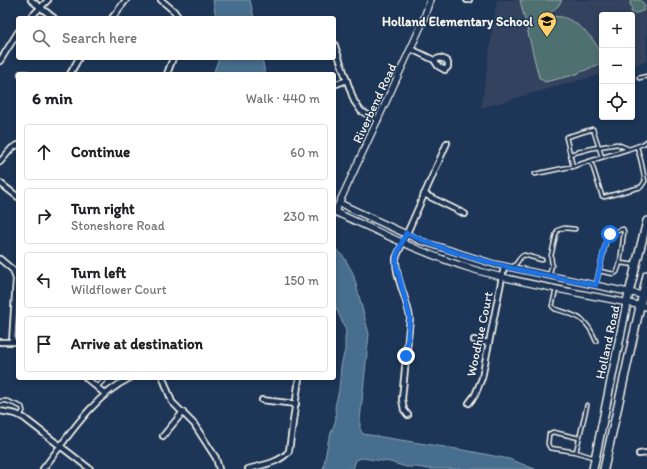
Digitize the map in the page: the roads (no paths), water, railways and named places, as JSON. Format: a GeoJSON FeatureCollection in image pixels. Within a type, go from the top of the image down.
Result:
{"type":"FeatureCollection","features":[{"type":"Feature","properties":{"kind":"main road","name":"Holland Road"},"geometry":{"type":"LineString","coordinates":[[593,469],[629,293],[647,221]]}},
{"type":"Feature","properties":{"kind":"main road","name":"Holland Road"},"geometry":{"type":"LineString","coordinates":[[604,469],[644,306],[647,275]]}},
{"type":"Feature","properties":{"kind":"street"},"geometry":{"type":"LineString","coordinates":[[31,0],[51,16]]}},
{"type":"Feature","properties":{"kind":"street"},"geometry":{"type":"LineString","coordinates":[[32,16],[48,0]]}},
{"type":"Feature","properties":{"kind":"street"},"geometry":{"type":"LineString","coordinates":[[114,16],[126,0]]}},
{"type":"Feature","properties":{"kind":"street"},"geometry":{"type":"LineString","coordinates":[[161,0],[178,16]]}},
{"type":"Feature","properties":{"kind":"street","name":"Riverbend Road"},"geometry":{"type":"LineString","coordinates":[[336,209],[411,49],[422,24],[430,0]]}},
{"type":"Feature","properties":{"kind":"street"},"geometry":{"type":"LineString","coordinates":[[0,61],[16,35]]}},
{"type":"Feature","properties":{"kind":"street"},"geometry":{"type":"LineString","coordinates":[[336,49],[353,99],[358,107],[366,114],[378,120]]}},
{"type":"Feature","properties":{"kind":"street"},"geometry":{"type":"LineString","coordinates":[[411,49],[434,60]]}},
{"type":"Feature","properties":{"kind":"street"},"geometry":{"type":"LineString","coordinates":[[71,72],[78,60]]}},
{"type":"Feature","properties":{"kind":"street"},"geometry":{"type":"LineString","coordinates":[[168,72],[172,60]]}},
{"type":"Feature","properties":{"kind":"street"},"geometry":{"type":"LineString","coordinates":[[336,84],[347,80]]}},
{"type":"Feature","properties":{"kind":"street"},"geometry":{"type":"LineString","coordinates":[[408,415],[404,410],[402,398],[410,318],[396,264],[397,254],[447,143]]}},
{"type":"Feature","properties":{"kind":"street"},"geometry":{"type":"LineString","coordinates":[[0,162],[12,148],[16,146]]}},
{"type":"Feature","properties":{"kind":"street"},"geometry":{"type":"LineString","coordinates":[[0,183],[16,195]]}},
{"type":"Feature","properties":{"kind":"street"},"geometry":{"type":"LineString","coordinates":[[424,194],[465,214]]}},
{"type":"Feature","properties":{"kind":"street"},"geometry":{"type":"LineString","coordinates":[[339,203],[422,240],[456,253],[504,267],[645,296]]}},
{"type":"Feature","properties":{"kind":"street"},"geometry":{"type":"LineString","coordinates":[[336,214],[446,261],[502,277],[644,306]]}},
{"type":"Feature","properties":{"kind":"street"},"geometry":{"type":"LineString","coordinates":[[0,259],[13,270],[16,279],[12,342]]}},
{"type":"Feature","properties":{"kind":"street","name":"Woodhue Court"},"geometry":{"type":"LineString","coordinates":[[469,403],[479,386],[504,267]]}},
{"type":"Feature","properties":{"kind":"street"},"geometry":{"type":"LineString","coordinates":[[474,340],[488,342]]}},
{"type":"Feature","properties":{"kind":"street"},"geometry":{"type":"LineString","coordinates":[[0,342],[16,342]]}},
{"type":"Feature","properties":{"kind":"street"},"geometry":{"type":"LineString","coordinates":[[89,380],[105,394]]}},
{"type":"Feature","properties":{"kind":"street"},"geometry":{"type":"LineString","coordinates":[[43,469],[90,410],[105,394],[127,380]]}},
{"type":"Feature","properties":{"kind":"street"},"geometry":{"type":"LineString","coordinates":[[164,380],[172,402],[190,418],[206,440],[216,458],[219,469]]}},
{"type":"Feature","properties":{"kind":"street"},"geometry":{"type":"LineString","coordinates":[[248,469],[278,460],[286,455],[290,446],[299,380]]}},
{"type":"Feature","properties":{"kind":"street"},"geometry":{"type":"LineString","coordinates":[[262,400],[296,404]]}},
{"type":"Feature","properties":{"kind":"street"},"geometry":{"type":"LineString","coordinates":[[0,411],[6,411],[20,416],[90,469]]}},
{"type":"Feature","properties":{"kind":"street"},"geometry":{"type":"LineString","coordinates":[[163,436],[183,412]]}},
{"type":"Feature","properties":{"kind":"street"},"geometry":{"type":"LineString","coordinates":[[639,454],[647,453]]}},
{"type":"Feature","properties":{"kind":"lane"},"geometry":{"type":"LineString","coordinates":[[639,78],[647,76]]}},
{"type":"Feature","properties":{"kind":"lane"},"geometry":{"type":"LineString","coordinates":[[573,167],[566,137],[593,130],[602,158]]}},
{"type":"Feature","properties":{"kind":"lane"},"geometry":{"type":"LineString","coordinates":[[535,174],[573,167],[644,144],[647,141]]}},
{"type":"Feature","properties":{"kind":"lane"},"geometry":{"type":"LineString","coordinates":[[570,154],[617,144],[629,149]]}},
{"type":"Feature","properties":{"kind":"lane"},"geometry":{"type":"LineString","coordinates":[[591,161],[602,196],[604,197],[641,187],[645,181],[637,146]]}},
{"type":"Feature","properties":{"kind":"lane"},"geometry":{"type":"LineString","coordinates":[[549,276],[552,265],[551,256],[558,230],[564,228],[575,229]]}},
{"type":"Feature","properties":{"kind":"lane"},"geometry":{"type":"LineString","coordinates":[[596,285],[599,271],[607,237],[610,234],[623,229],[624,232],[620,263],[617,272],[614,274],[599,271]]}},
{"type":"Feature","properties":{"kind":"lane"},"geometry":{"type":"LineString","coordinates":[[504,267],[513,267],[521,256],[524,255],[542,260]]}},
{"type":"Feature","properties":{"kind":"lane"},"geometry":{"type":"LineString","coordinates":[[620,263],[636,265]]}},
{"type":"Feature","properties":{"kind":"lane"},"geometry":{"type":"LineString","coordinates":[[556,288],[552,306],[555,309],[581,318],[591,330],[596,341]]}},
{"type":"Feature","properties":{"kind":"lane"},"geometry":{"type":"LineString","coordinates":[[97,386],[104,380]]}},
{"type":"Feature","properties":{"kind":"lane"},"geometry":{"type":"LineString","coordinates":[[0,401],[7,401],[22,407],[23,411],[20,416]]}},
{"type":"Feature","properties":{"kind":"lane"},"geometry":{"type":"LineString","coordinates":[[576,452],[587,405]]}},
{"type":"Feature","properties":{"kind":"lane"},"geometry":{"type":"LineString","coordinates":[[579,438],[553,432],[550,434],[548,444],[550,448],[576,452],[595,458]]}},
{"type":"Feature","properties":{"kind":"place","name":"Holland Elementary School"},"geometry":{"type":"Point","coordinates":[547,38]}}]}
